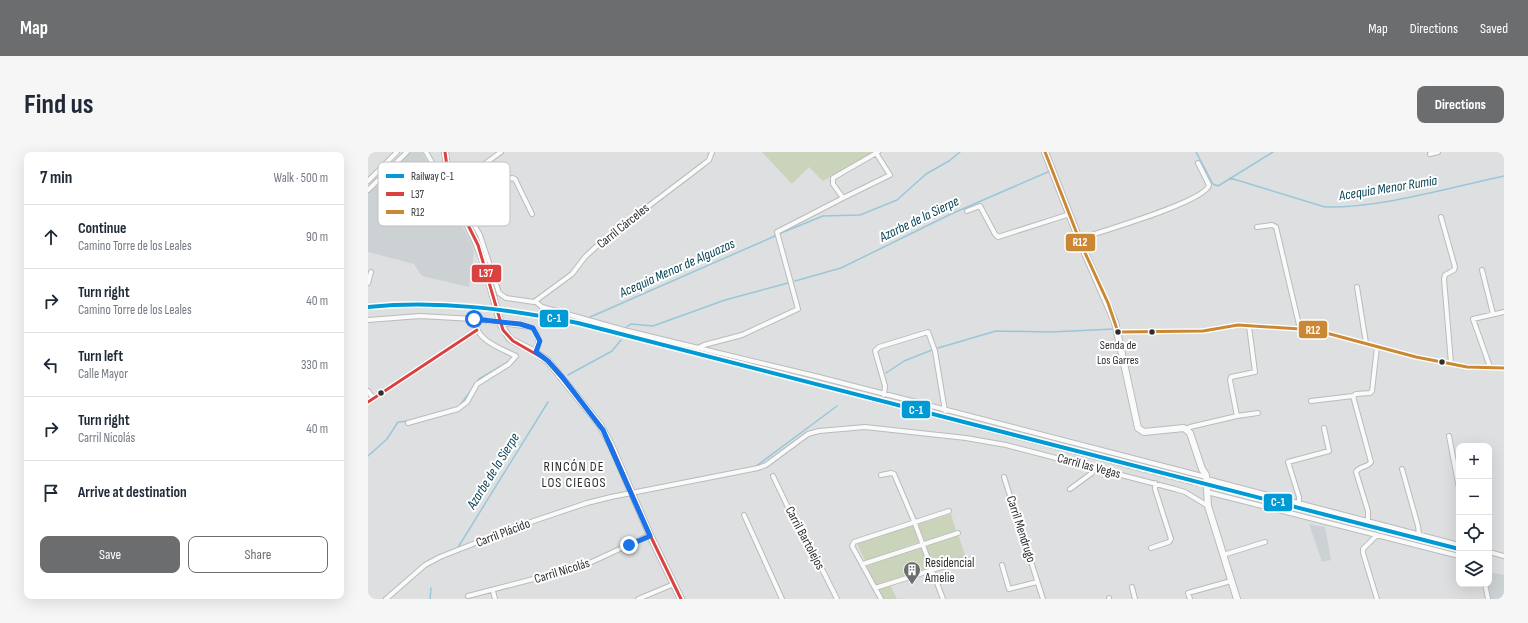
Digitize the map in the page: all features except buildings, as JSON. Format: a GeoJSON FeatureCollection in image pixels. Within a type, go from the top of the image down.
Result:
{"type":"FeatureCollection","features":[{"type":"Feature","properties":{"kind":"street"},"geometry":{"type":"LineString","coordinates":[[387,162],[397,152]]}},
{"type":"Feature","properties":{"kind":"street"},"geometry":{"type":"LineString","coordinates":[[397,162],[407,152]]}},
{"type":"Feature","properties":{"kind":"street"},"geometry":{"type":"LineString","coordinates":[[426,152],[432,162]]}},
{"type":"Feature","properties":{"kind":"street"},"geometry":{"type":"LineString","coordinates":[[445,152],[446,162]]}},
{"type":"Feature","properties":{"kind":"street"},"geometry":{"type":"LineString","coordinates":[[486,162],[501,152]]}},
{"type":"Feature","properties":{"kind":"street","name":"Carril Cárceles"},"geometry":{"type":"LineString","coordinates":[[536,302],[572,274],[585,257],[600,243],[709,160],[712,152]]}},
{"type":"Feature","properties":{"kind":"street"},"geometry":{"type":"LineString","coordinates":[[698,348],[704,344],[742,335],[798,309],[777,232],[890,175],[877,152],[834,178],[833,184],[843,198]]}},
{"type":"Feature","properties":{"kind":"street"},"geometry":{"type":"LineString","coordinates":[[1045,152],[1079,239],[1108,303],[1118,332],[1139,430],[1144,432],[1177,428],[1187,429],[1190,426],[1258,413]]}},
{"type":"Feature","properties":{"kind":"street"},"geometry":{"type":"LineString","coordinates":[[1430,154],[1438,152]]}},
{"type":"Feature","properties":{"kind":"street"},"geometry":{"type":"LineString","coordinates":[[1079,239],[1173,208],[1203,194],[1208,190],[1209,185],[1198,163]]}},
{"type":"Feature","properties":{"kind":"street"},"geometry":{"type":"LineString","coordinates":[[378,171],[368,181],[370,188],[378,180]]}},
{"type":"Feature","properties":{"kind":"street"},"geometry":{"type":"LineString","coordinates":[[510,179],[514,179],[532,214]]}},
{"type":"Feature","properties":{"kind":"street"},"geometry":{"type":"LineString","coordinates":[[967,211],[980,206],[998,237],[1070,214]]}},
{"type":"Feature","properties":{"kind":"street"},"geometry":{"type":"LineString","coordinates":[[1441,217],[1455,267],[1454,270],[1444,275],[1451,363]]}},
{"type":"Feature","properties":{"kind":"street"},"geometry":{"type":"LineString","coordinates":[[1257,227],[1272,225],[1276,227],[1300,329]]}},
{"type":"Feature","properties":{"kind":"street"},"geometry":{"type":"LineString","coordinates":[[470,226],[484,263],[501,325],[510,338],[538,353],[563,378],[600,425],[611,445],[650,536],[682,599]]}},
{"type":"Feature","properties":{"kind":"street"},"geometry":{"type":"LineString","coordinates":[[474,226],[480,235],[499,293],[506,298],[536,302],[540,306],[571,316],[884,395],[1456,543]]}},
{"type":"Feature","properties":{"kind":"street"},"geometry":{"type":"LineString","coordinates":[[1482,270],[1492,314]]}},
{"type":"Feature","properties":{"kind":"street"},"geometry":{"type":"LineString","coordinates":[[368,283],[371,272]]}},
{"type":"Feature","properties":{"kind":"street"},"geometry":{"type":"LineString","coordinates":[[1357,287],[1366,343]]}},
{"type":"Feature","properties":{"kind":"street"},"geometry":{"type":"LineString","coordinates":[[1490,367],[1473,319],[1504,312]]}},
{"type":"Feature","properties":{"kind":"street"},"geometry":{"type":"LineString","coordinates":[[368,320],[420,316],[474,319],[530,327],[535,331],[539,338],[538,353]]}},
{"type":"Feature","properties":{"kind":"street"},"geometry":{"type":"LineString","coordinates":[[408,423],[458,409],[466,402],[477,384],[509,364],[516,356],[491,344],[477,330],[474,319]]}},
{"type":"Feature","properties":{"kind":"street"},"geometry":{"type":"LineString","coordinates":[[1118,332],[1202,331],[1234,326],[1320,330],[1377,347],[1397,350],[1416,357],[1467,367],[1504,368]]}},
{"type":"Feature","properties":{"kind":"street"},"geometry":{"type":"LineString","coordinates":[[1237,416],[1230,380],[1231,377],[1256,372],[1249,326]]}},
{"type":"Feature","properties":{"kind":"street"},"geometry":{"type":"LineString","coordinates":[[368,402],[477,330]]}},
{"type":"Feature","properties":{"kind":"street"},"geometry":{"type":"LineString","coordinates":[[884,395],[885,386],[875,351],[879,347],[928,332],[935,351],[945,411]]}},
{"type":"Feature","properties":{"kind":"street"},"geometry":{"type":"LineString","coordinates":[[1311,402],[1370,393],[1372,391],[1377,347]]}},
{"type":"Feature","properties":{"kind":"street"},"geometry":{"type":"LineString","coordinates":[[368,391],[373,398]]}},
{"type":"Feature","properties":{"kind":"street"},"geometry":{"type":"LineString","coordinates":[[1353,396],[1371,462],[1369,465],[1357,469],[1356,472],[1368,511],[1368,521]]}},
{"type":"Feature","properties":{"kind":"street","name":"Carril las Vegas"},"geometry":{"type":"LineString","coordinates":[[632,494],[758,468],[766,465],[802,437],[819,431],[865,428],[966,438],[1018,448],[1095,467],[1185,492],[1208,506]]}},
{"type":"Feature","properties":{"kind":"street"},"geometry":{"type":"LineString","coordinates":[[1299,503],[1299,497],[1288,462],[1329,451],[1324,428]]}},
{"type":"Feature","properties":{"kind":"street"},"geometry":{"type":"LineString","coordinates":[[1187,429],[1190,433],[1207,478],[1208,506],[1237,599]]}},
{"type":"Feature","properties":{"kind":"street"},"geometry":{"type":"LineString","coordinates":[[1449,436],[1457,479]]}},
{"type":"Feature","properties":{"kind":"street"},"geometry":{"type":"LineString","coordinates":[[1070,489],[1092,473],[1095,467]]}},
{"type":"Feature","properties":{"kind":"street"},"geometry":{"type":"LineString","coordinates":[[1402,469],[1418,526],[1418,534]]}},
{"type":"Feature","properties":{"kind":"street"},"geometry":{"type":"LineString","coordinates":[[881,475],[891,473],[894,474],[914,521],[943,599]]}},
{"type":"Feature","properties":{"kind":"street","name":"Carril Bartolejos"},"geometry":{"type":"LineString","coordinates":[[773,476],[807,547],[821,567],[837,599]]}},
{"type":"Feature","properties":{"kind":"street","name":"Carril Mendrugo"},"geometry":{"type":"LineString","coordinates":[[1004,477],[1043,599]]}},
{"type":"Feature","properties":{"kind":"street"},"geometry":{"type":"LineString","coordinates":[[1151,548],[1169,542],[1171,539],[1155,489],[1155,483]]}},
{"type":"Feature","properties":{"kind":"street"},"geometry":{"type":"LineString","coordinates":[[1207,492],[1456,555]]}},
{"type":"Feature","properties":{"kind":"street","name":"Carril Plácido"},"geometry":{"type":"LineString","coordinates":[[386,599],[425,565],[440,557],[516,527],[587,502],[632,494]]}},
{"type":"Feature","properties":{"kind":"street"},"geometry":{"type":"LineString","coordinates":[[881,599],[852,546],[854,542],[914,521],[949,511]]}},
{"type":"Feature","properties":{"kind":"street"},"geometry":{"type":"LineString","coordinates":[[744,515],[782,599]]}},
{"type":"Feature","properties":{"kind":"street"},"geometry":{"type":"LineString","coordinates":[[863,564],[958,533]]}},
{"type":"Feature","properties":{"kind":"street"},"geometry":{"type":"LineString","coordinates":[[1377,535],[1366,546],[1363,553],[1377,599]]}},
{"type":"Feature","properties":{"kind":"street","name":"Carril Nicolás"},"geometry":{"type":"LineString","coordinates":[[468,596],[493,591],[583,566],[650,536]]}},
{"type":"Feature","properties":{"kind":"street"},"geometry":{"type":"LineString","coordinates":[[1223,555],[1265,542]]}},
{"type":"Feature","properties":{"kind":"street"},"geometry":{"type":"LineString","coordinates":[[1492,553],[1504,556]]}},
{"type":"Feature","properties":{"kind":"street"},"geometry":{"type":"LineString","coordinates":[[876,588],[967,559]]}},
{"type":"Feature","properties":{"kind":"street"},"geometry":{"type":"LineString","coordinates":[[1002,565],[1009,589],[1037,582]]}},
{"type":"Feature","properties":{"kind":"street"},"geometry":{"type":"LineString","coordinates":[[1190,599],[1188,593],[1231,581]]}},
{"type":"Feature","properties":{"kind":"street"},"geometry":{"type":"LineString","coordinates":[[638,599],[674,584]]}},
{"type":"Feature","properties":{"kind":"street"},"geometry":{"type":"LineString","coordinates":[[1132,587],[1135,599]]}},
{"type":"Feature","properties":{"kind":"street"},"geometry":{"type":"LineString","coordinates":[[1486,587],[1488,599]]}},
{"type":"Feature","properties":{"kind":"street"},"geometry":{"type":"LineString","coordinates":[[493,591],[495,599]]}},
{"type":"Feature","properties":{"kind":"shaded area"},"geometry":{"type":"Polygon","coordinates":[[[411,152],[422,152],[427,162],[401,162],[411,152]]]}},
{"type":"Feature","properties":{"kind":"shaded area"},"geometry":{"type":"Polygon","coordinates":[[[378,184],[378,226],[462,226],[472,244],[474,253],[469,287],[422,276],[414,264],[368,252],[368,194],[378,184]]]}},
{"type":"Feature","properties":{"kind":"shaded area"},"geometry":{"type":"Polygon","coordinates":[[[1309,524],[1325,527],[1331,560],[1322,562],[1309,524]]]}},
{"type":"Feature","properties":{"kind":"shaded area"},"geometry":{"type":"Polygon","coordinates":[[[1492,573],[1504,575],[1504,599],[1490,599],[1488,587],[1492,587],[1492,573]]]}},
{"type":"Feature","properties":{"kind":"green space"},"geometry":{"type":"Polygon","coordinates":[[[762,152],[874,152],[823,181],[809,167],[792,184],[762,152]]]}},
{"type":"Feature","properties":{"kind":"green space"},"geometry":{"type":"Polygon","coordinates":[[[951,514],[956,531],[925,541],[918,524],[951,514]]]}},
{"type":"Feature","properties":{"kind":"green space"},"geometry":{"type":"Polygon","coordinates":[[[912,524],[919,542],[865,561],[857,544],[912,524]]]}},
{"type":"Feature","properties":{"kind":"green space"},"geometry":{"type":"Polygon","coordinates":[[[958,534],[966,558],[933,567],[926,545],[958,534]]]}},
{"type":"Feature","properties":{"kind":"green space"},"geometry":{"type":"Polygon","coordinates":[[[921,547],[928,568],[876,585],[867,566],[921,547]]]}},
{"type":"Feature","properties":{"kind":"green space"},"geometry":{"type":"Polygon","coordinates":[[[890,585],[897,599],[884,599],[879,589],[890,585]]]}},
{"type":"Feature","properties":{"kind":"waterway","name":"Acequia Menor de Alguazas"},"geometry":{"type":"LineString","coordinates":[[781,233],[823,216],[860,215],[897,200],[926,174],[949,161],[960,152]]}},
{"type":"Feature","properties":{"kind":"waterway","name":"Acequia Menor Rumia"},"geometry":{"type":"LineString","coordinates":[[1196,152],[1213,184],[1218,186],[1273,152]]}},
{"type":"Feature","properties":{"kind":"waterway","name":"Azarbe de la Sierpe"},"geometry":{"type":"LineString","coordinates":[[795,281],[841,268],[951,214],[1050,171]]}},
{"type":"Feature","properties":{"kind":"waterway","name":"Acequia Menor Rumia"},"geometry":{"type":"LineString","coordinates":[[1230,178],[1325,207],[1391,201],[1504,176]]}},
{"type":"Feature","properties":{"kind":"waterway","name":"Acequia Menor de Alguazas"},"geometry":{"type":"LineString","coordinates":[[588,318],[775,236]]}},
{"type":"Feature","properties":{"kind":"waterway","name":"Azarbe de la Sierpe"},"geometry":{"type":"LineString","coordinates":[[625,328],[631,324],[653,326],[725,300],[788,283]]}},
{"type":"Feature","properties":{"kind":"waterway"},"geometry":{"type":"LineString","coordinates":[[938,348],[996,331],[1051,332],[1114,329]]}},
{"type":"Feature","properties":{"kind":"waterway","name":"Azarbe de la Sierpe"},"geometry":{"type":"LineString","coordinates":[[568,375],[612,351],[621,340]]}},
{"type":"Feature","properties":{"kind":"waterway"},"geometry":{"type":"LineString","coordinates":[[886,373],[904,361],[932,350]]}},
{"type":"Feature","properties":{"kind":"waterway","name":"Acequia Menor de Alguazas"},"geometry":{"type":"LineString","coordinates":[[476,383],[479,379],[511,360]]}},
{"type":"Feature","properties":{"kind":"waterway","name":"Acequia Menor de Alguazas"},"geometry":{"type":"LineString","coordinates":[[461,404],[472,389]]}},
{"type":"Feature","properties":{"kind":"waterway","name":"Azarbe de la Sierpe"},"geometry":{"type":"LineString","coordinates":[[457,549],[548,402]]}},
{"type":"Feature","properties":{"kind":"waterway"},"geometry":{"type":"LineString","coordinates":[[755,467],[837,406]]}},
{"type":"Feature","properties":{"kind":"waterway","name":"Acequia Menor de Alguazas"},"geometry":{"type":"LineString","coordinates":[[368,456],[387,439],[398,422],[409,421]]}},
{"type":"Feature","properties":{"kind":"waterway","name":"Azarbe de la Sierpe"},"geometry":{"type":"LineString","coordinates":[[430,599],[431,588]]}},
{"type":"Feature","properties":{"kind":"railway"},"geometry":{"type":"LineString","coordinates":[[368,309],[416,306],[463,307],[510,312],[557,320],[604,331],[742,367]]}},
{"type":"Feature","properties":{"kind":"railway"},"geometry":{"type":"LineString","coordinates":[[870,400],[1197,485]]}},
{"type":"Feature","properties":{"kind":"rail line","name":"C-1"},"geometry":{"type":"LineString","coordinates":[[368,307],[395,305],[448,305],[500,310],[578,323],[1456,548]]}},
{"type":"Feature","properties":{"kind":"transit line","name":"L37"},"geometry":{"type":"LineString","coordinates":[[445,152],[446,162]]}},
{"type":"Feature","properties":{"kind":"transit line","name":"R12"},"geometry":{"type":"LineString","coordinates":[[1045,152],[1081,244],[1108,303],[1118,332]]}},
{"type":"Feature","properties":{"kind":"transit line","name":"L37"},"geometry":{"type":"LineString","coordinates":[[468,226],[478,245],[503,330],[513,341],[548,361],[600,425],[611,445],[650,535],[681,599]]}},
{"type":"Feature","properties":{"kind":"transit line","name":"L37"},"geometry":{"type":"LineString","coordinates":[[489,321],[520,324],[533,328],[540,341],[535,352]]}},
{"type":"Feature","properties":{"kind":"transit line","name":"R12"},"geometry":{"type":"LineString","coordinates":[[1118,332],[1203,331],[1238,325],[1315,330],[1416,357],[1467,367],[1504,368]]}},
{"type":"Feature","properties":{"kind":"transit line","name":"L37"},"geometry":{"type":"LineString","coordinates":[[368,402],[477,330]]}},
{"type":"Feature","properties":{"kind":"place","name":"Senda de Los Garres"},"geometry":{"type":"Point","coordinates":[1118,332]}},
{"type":"Feature","properties":{"kind":"place","name":"Residencial Amelie"},"geometry":{"type":"Point","coordinates":[912,585]}},
{"type":"Feature","properties":{"kind":"district","name":"RINCÓN DE LOS CIEGOS"},"geometry":{"type":"Point","coordinates":[574,474]}},
{"type":"Feature","properties":{"kind":"route"},"geometry":{"type":"LineString","coordinates":[[474,319],[520,324],[533,328],[540,341],[536,352],[558,371],[597,420],[611,445],[650,536],[629,545]]}}]}
